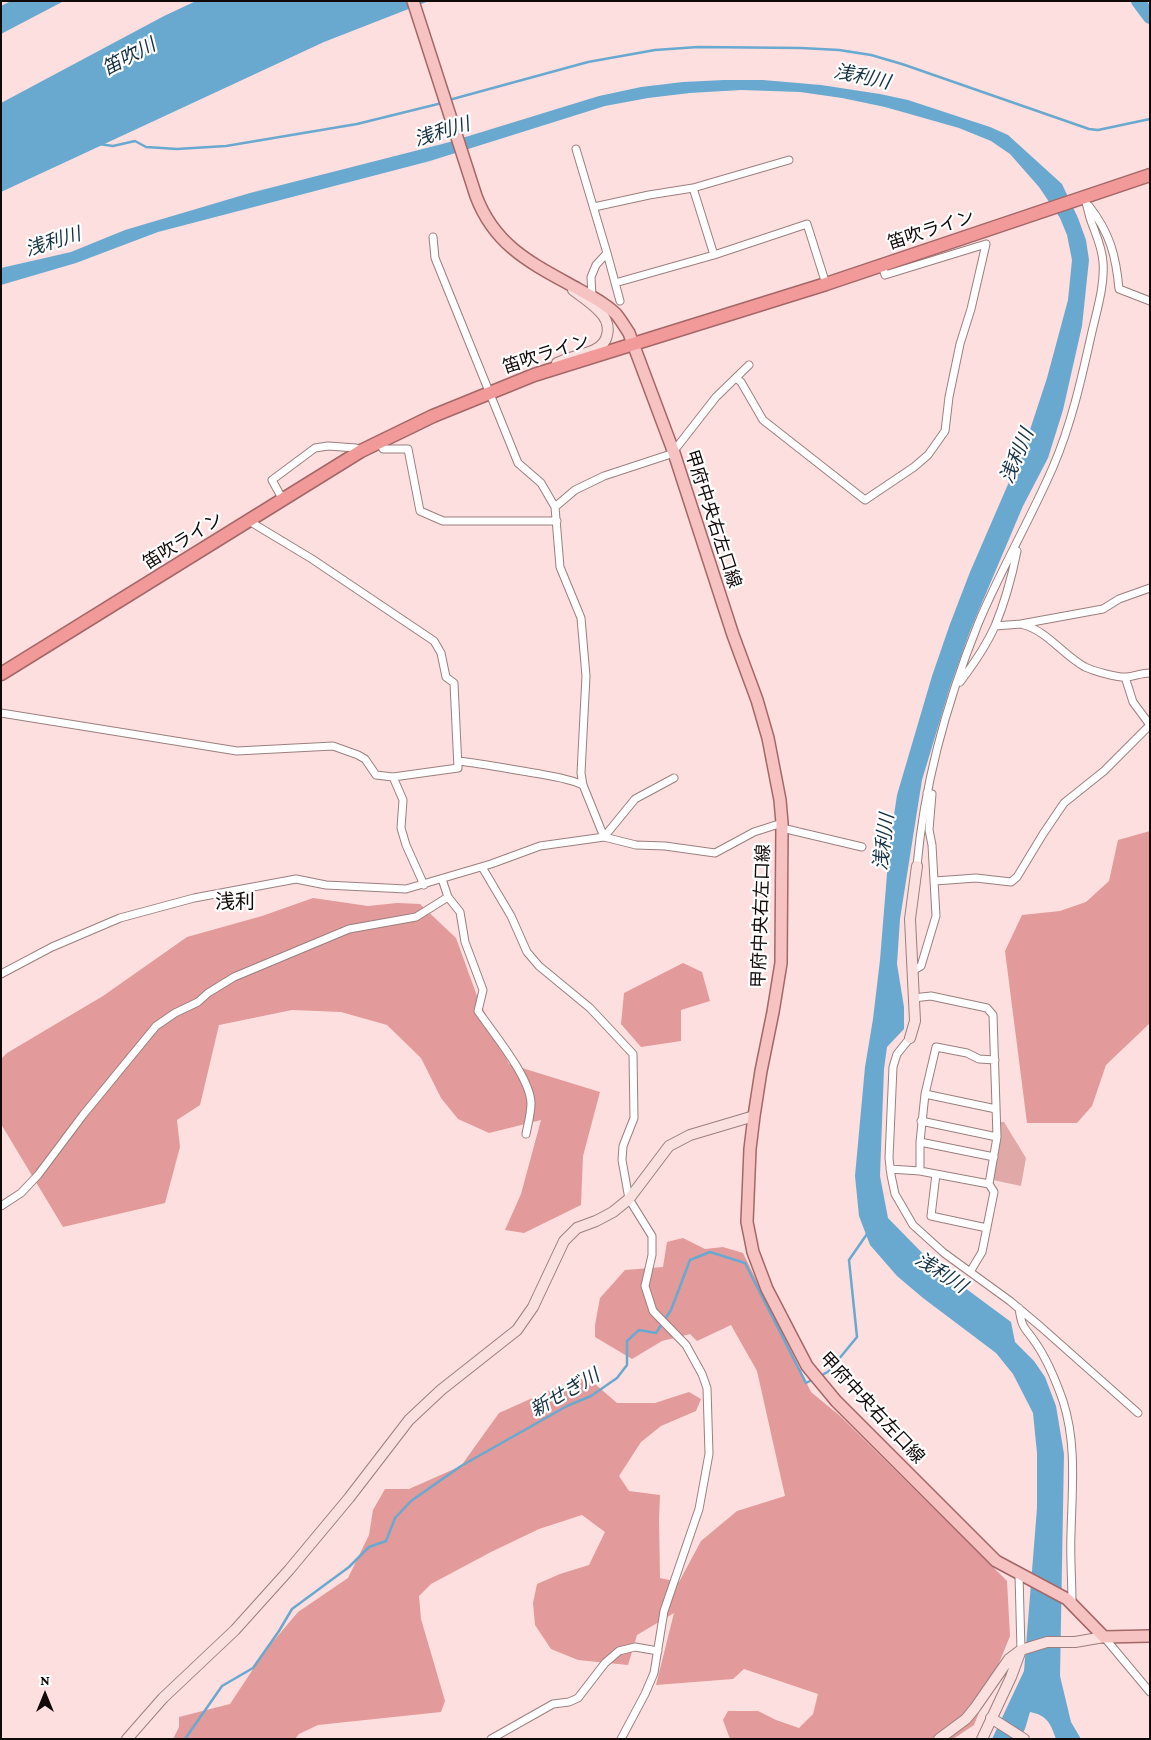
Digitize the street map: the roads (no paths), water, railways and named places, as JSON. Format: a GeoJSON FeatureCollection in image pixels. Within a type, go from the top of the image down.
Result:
{"type":"FeatureCollection","features":[{"type":"Feature","properties":{"kind":"highway","name":"笛吹ライン"},"geometry":{"type":"LineString","coordinates":[[1,674],[361,451],[433,416],[534,374],[634,345],[826,284],[1044,211],[1083,200],[1150,176]]}},
{"type":"Feature","properties":{"kind":"main road","name":"甲府中央右左口線"},"geometry":{"type":"LineString","coordinates":[[414,1],[480,208],[498,236],[516,252],[592,297],[617,316],[629,333],[673,451],[768,738],[780,800],[782,826],[780,963],[754,1116],[750,1149],[747,1222],[752,1252],[767,1289],[807,1366],[836,1401],[996,1562],[1070,1601],[1104,1637]]}},
{"type":"Feature","properties":{"kind":"main road"},"geometry":{"type":"LineString","coordinates":[[1104,1637],[1150,1636]]}},
{"type":"Feature","properties":{"kind":"street"},"geometry":{"type":"LineString","coordinates":[[576,150],[620,301]]}},
{"type":"Feature","properties":{"kind":"street"},"geometry":{"type":"LineString","coordinates":[[594,207],[649,194],[693,188],[790,160]]}},
{"type":"Feature","properties":{"kind":"street"},"geometry":{"type":"LineString","coordinates":[[693,188],[714,255]]}},
{"type":"Feature","properties":{"kind":"street"},"geometry":{"type":"LineString","coordinates":[[1083,200],[1098,218],[1114,250],[1119,289],[1150,301]]}},
{"type":"Feature","properties":{"kind":"street"},"geometry":{"type":"LineString","coordinates":[[1083,200],[1100,242],[1103,262],[1097,309],[1072,417],[1053,467],[978,624],[954,691],[927,793],[920,832],[910,919],[915,1021],[910,1038],[897,1054],[893,1066],[889,1158],[895,1194],[913,1225],[944,1253],[1019,1308],[1138,1413]]}},
{"type":"Feature","properties":{"kind":"street"},"geometry":{"type":"LineString","coordinates":[[614,282],[714,255],[807,224],[826,284]]}},
{"type":"Feature","properties":{"kind":"street"},"geometry":{"type":"LineString","coordinates":[[433,237],[434,258],[518,463],[541,482],[555,507],[560,567],[581,618],[584,640],[586,676],[583,785],[604,838]]}},
{"type":"Feature","properties":{"kind":"street"},"geometry":{"type":"LineString","coordinates":[[736,378],[763,420],[865,500],[914,467],[928,455],[945,431],[949,397],[960,344],[971,309],[986,244],[885,275],[882,265]]}},
{"type":"Feature","properties":{"kind":"street"},"geometry":{"type":"LineString","coordinates":[[592,297],[590,277],[596,265],[607,253]]}},
{"type":"Feature","properties":{"kind":"street"},"geometry":{"type":"LineString","coordinates":[[534,374],[571,357],[594,350],[601,346],[607,337],[608,325],[601,312],[562,280]]}},
{"type":"Feature","properties":{"kind":"street"},"geometry":{"type":"LineString","coordinates":[[555,507],[575,490],[604,476],[673,451],[716,397],[749,365]]}},
{"type":"Feature","properties":{"kind":"street"},"geometry":{"type":"LineString","coordinates":[[379,442],[383,449],[408,449],[420,511],[443,521],[557,521]]}},
{"type":"Feature","properties":{"kind":"street"},"geometry":{"type":"LineString","coordinates":[[283,500],[272,480],[315,448],[328,446],[356,448],[361,451]]}},
{"type":"Feature","properties":{"kind":"street"},"geometry":{"type":"LineString","coordinates":[[1,714],[237,751],[333,746],[365,759],[376,775],[393,777],[458,768],[454,683],[446,677],[442,653],[434,641],[312,559],[249,521]]}},
{"type":"Feature","properties":{"kind":"street"},"geometry":{"type":"LineString","coordinates":[[954,691],[974,663],[994,626],[1011,579],[1019,539]]}},
{"type":"Feature","properties":{"kind":"street"},"geometry":{"type":"LineString","coordinates":[[994,626],[1021,624],[1103,609],[1119,599],[1150,588]]}},
{"type":"Feature","properties":{"kind":"street"},"geometry":{"type":"LineString","coordinates":[[1021,624],[1034,627],[1085,667],[1125,677],[1150,673]]}},
{"type":"Feature","properties":{"kind":"street"},"geometry":{"type":"LineString","coordinates":[[935,882],[976,878],[1010,882],[1017,877],[1064,804],[1104,770],[1150,725],[1133,702],[1125,677]]}},
{"type":"Feature","properties":{"kind":"street"},"geometry":{"type":"LineString","coordinates":[[458,761],[564,779],[583,785]]}},
{"type":"Feature","properties":{"kind":"street"},"geometry":{"type":"LineString","coordinates":[[393,777],[403,800],[401,828],[406,845],[424,885]]}},
{"type":"Feature","properties":{"kind":"street"},"geometry":{"type":"LineString","coordinates":[[604,838],[635,799],[674,778]]}},
{"type":"Feature","properties":{"kind":"street"},"geometry":{"type":"LineString","coordinates":[[912,971],[921,966],[936,916],[932,845],[929,830],[932,794],[927,793]]}},
{"type":"Feature","properties":{"kind":"street"},"geometry":{"type":"LineString","coordinates":[[1,974],[52,947],[120,918],[194,898],[296,879],[326,885],[406,889],[482,867],[540,846],[604,838],[636,845],[665,846],[715,853],[754,832],[782,826],[862,847]]}},
{"type":"Feature","properties":{"kind":"street"},"geometry":{"type":"LineString","coordinates":[[482,867],[511,916],[527,952],[539,966],[590,1008],[633,1054],[634,1118],[623,1146],[622,1160],[629,1199],[652,1236],[652,1255],[645,1286],[652,1311],[686,1344],[694,1356],[705,1381],[708,1403],[709,1454],[699,1509],[664,1611],[654,1673],[621,1739]]}},
{"type":"Feature","properties":{"kind":"street"},"geometry":{"type":"LineString","coordinates":[[442,879],[448,897],[460,912],[465,942],[483,990],[478,1011],[522,1077],[531,1100],[526,1134]]}},
{"type":"Feature","properties":{"kind":"street"},"geometry":{"type":"LineString","coordinates":[[1,1206],[21,1192],[38,1175],[82,1115],[156,1026],[175,1013],[198,1002],[208,993],[234,978],[349,930],[416,917],[448,897]]}},
{"type":"Feature","properties":{"kind":"street"},"geometry":{"type":"LineString","coordinates":[[913,998],[931,996],[987,1008],[993,1015],[998,1137],[989,1184],[994,1192],[982,1252],[970,1272]]}},
{"type":"Feature","properties":{"kind":"street"},"geometry":{"type":"LineString","coordinates":[[920,1171],[921,1121],[936,1047],[967,1053],[979,1059],[995,1060]]}},
{"type":"Feature","properties":{"kind":"street"},"geometry":{"type":"LineString","coordinates":[[925,1094],[996,1109]]}},
{"type":"Feature","properties":{"kind":"street"},"geometry":{"type":"LineString","coordinates":[[127,1739],[163,1698],[235,1630],[289,1570],[349,1498],[409,1420],[441,1390],[517,1330],[533,1307],[564,1241],[576,1228],[596,1221],[629,1199],[669,1146],[690,1135],[754,1116]]}},
{"type":"Feature","properties":{"kind":"street"},"geometry":{"type":"LineString","coordinates":[[921,1121],[998,1137]]}},
{"type":"Feature","properties":{"kind":"street"},"geometry":{"type":"LineString","coordinates":[[920,1142],[994,1157]]}},
{"type":"Feature","properties":{"kind":"street"},"geometry":{"type":"LineString","coordinates":[[890,1169],[920,1171],[989,1184]]}},
{"type":"Feature","properties":{"kind":"street"},"geometry":{"type":"LineString","coordinates":[[936,1174],[931,1216],[987,1228]]}},
{"type":"Feature","properties":{"kind":"street"},"geometry":{"type":"LineString","coordinates":[[1019,1308],[1021,1323],[1025,1331],[1035,1342],[1052,1372],[1063,1401],[1073,1447],[1070,1601]]}},
{"type":"Feature","properties":{"kind":"street"},"geometry":{"type":"LineString","coordinates":[[982,1739],[1012,1676],[1021,1650],[1022,1575]]}},
{"type":"Feature","properties":{"kind":"street"},"geometry":{"type":"LineString","coordinates":[[939,1739],[966,1719],[1008,1659],[1021,1650],[1047,1642],[1074,1642],[1104,1637],[1150,1692]]}},
{"type":"Feature","properties":{"kind":"street"},"geometry":{"type":"LineString","coordinates":[[492,1739],[553,1704],[569,1702],[578,1698],[605,1663],[619,1651],[635,1647],[658,1651]]}},
{"type":"Feature","properties":{"kind":"street"},"geometry":{"type":"LineString","coordinates":[[1001,1670],[1012,1676]]}},
{"type":"Feature","properties":{"kind":"street"},"geometry":{"type":"LineString","coordinates":[[991,1718],[1024,1739]]}},
{"type":"Feature","properties":{"kind":"water"},"geometry":{"type":"Polygon","coordinates":[[[11,1],[64,1],[1,34],[1,6],[11,1]]]}},
{"type":"Feature","properties":{"kind":"water","name":"笛吹川"},"geometry":{"type":"Polygon","coordinates":[[[196,1],[429,1],[324,42],[1,192],[1,103],[164,16],[196,1]]]}},
{"type":"Feature","properties":{"kind":"water","name":"浅利川"},"geometry":{"type":"Polygon","coordinates":[[[724,80],[763,80],[821,85],[880,94],[908,100],[990,127],[1008,135],[1062,184],[1086,240],[1089,260],[1082,326],[1063,410],[1048,458],[1023,506],[970,631],[950,687],[922,780],[900,919],[897,964],[904,1007],[904,1029],[887,1047],[884,1069],[880,1176],[888,1218],[934,1265],[1011,1322],[1015,1342],[1034,1361],[1045,1377],[1056,1406],[1064,1454],[1060,1676],[1071,1722],[1081,1739],[1056,1739],[1048,1721],[1041,1715],[1030,1712],[1025,1729],[1019,1739],[992,1739],[1024,1671],[1037,1508],[1037,1453],[1033,1413],[1013,1374],[996,1353],[897,1276],[870,1245],[859,1216],[855,1176],[865,1067],[880,960],[889,849],[897,795],[932,676],[950,624],[970,572],[1025,445],[1047,378],[1068,300],[1072,260],[1067,235],[1060,218],[1039,187],[1010,154],[991,141],[959,128],[885,107],[800,92],[741,90],[690,93],[605,106],[430,161],[158,232],[76,263],[1,285],[1,268],[71,252],[125,230],[250,193],[446,143],[599,96],[641,87],[724,80]]]}},
{"type":"Feature","properties":{"kind":"waterway"},"geometry":{"type":"LineString","coordinates":[[1138,1],[1150,17]]}},
{"type":"Feature","properties":{"kind":"waterway"},"geometry":{"type":"LineString","coordinates":[[449,100],[588,62],[655,50],[698,47],[801,48],[839,50],[871,55],[1089,129],[1098,130],[1150,119]]}},
{"type":"Feature","properties":{"kind":"waterway"},"geometry":{"type":"LineString","coordinates":[[99,144],[113,146],[135,141],[146,147],[177,149],[226,146],[357,124],[442,103]]}},
{"type":"Feature","properties":{"kind":"waterway","name":"新せぎ川"},"geometry":{"type":"LineString","coordinates":[[819,1377],[829,1371],[857,1337],[849,1260],[867,1234]]}},
{"type":"Feature","properties":{"kind":"waterway","name":"新せぎ川"},"geometry":{"type":"LineString","coordinates":[[185,1739],[222,1686],[253,1668],[292,1609],[349,1567],[369,1547],[386,1541],[395,1518],[411,1501],[461,1466],[567,1406],[591,1396],[617,1378],[627,1365],[627,1341],[639,1330],[656,1333],[671,1310],[690,1260],[710,1252],[745,1263],[806,1383],[814,1379]]}},
{"type":"Feature","properties":{"kind":"district","name":"浅利"},"geometry":{"type":"Point","coordinates":[235,902]}}]}
